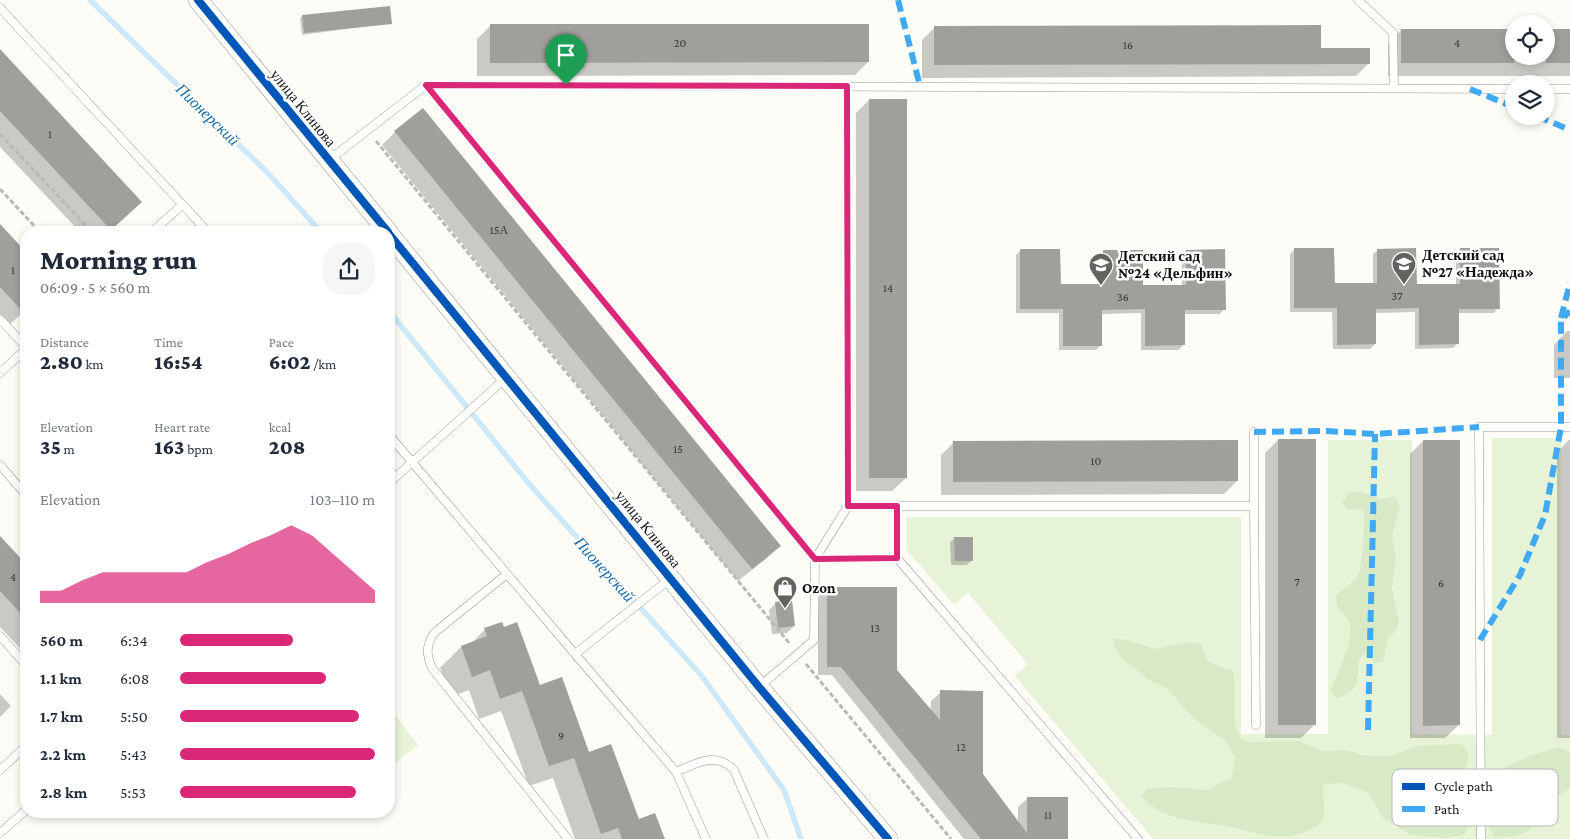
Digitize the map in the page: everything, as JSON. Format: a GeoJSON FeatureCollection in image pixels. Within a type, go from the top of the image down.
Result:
{"type":"FeatureCollection","features":[{"type":"Feature","properties":{"kind":"street","name":"улица Клинова"},"geometry":{"type":"LineString","coordinates":[[198,0],[382,226]]}},
{"type":"Feature","properties":{"kind":"street","name":"улица Клинова"},"geometry":{"type":"LineString","coordinates":[[395,242],[759,687],[888,839]]}},
{"type":"Feature","properties":{"kind":"lane"},"geometry":{"type":"LineString","coordinates":[[1358,0],[1393,33],[1394,88]]}},
{"type":"Feature","properties":{"kind":"lane"},"geometry":{"type":"LineString","coordinates":[[0,8],[202,226]]}},
{"type":"Feature","properties":{"kind":"lane"},"geometry":{"type":"LineString","coordinates":[[329,161],[426,85],[1505,89]]}},
{"type":"Feature","properties":{"kind":"lane"},"geometry":{"type":"LineString","coordinates":[[426,85],[815,559]]}},
{"type":"Feature","properties":{"kind":"lane"},"geometry":{"type":"LineString","coordinates":[[759,687],[814,640],[815,559],[848,506],[847,86]]}},
{"type":"Feature","properties":{"kind":"lane"},"geometry":{"type":"LineString","coordinates":[[1555,89],[1570,89]]}},
{"type":"Feature","properties":{"kind":"lane"},"geometry":{"type":"LineString","coordinates":[[159,226],[182,205]]}},
{"type":"Feature","properties":{"kind":"lane"},"geometry":{"type":"LineString","coordinates":[[0,319],[20,341]]}},
{"type":"Feature","properties":{"kind":"lane"},"geometry":{"type":"LineString","coordinates":[[0,373],[20,354]]}},
{"type":"Feature","properties":{"kind":"lane"},"geometry":{"type":"LineString","coordinates":[[395,478],[506,377]]}},
{"type":"Feature","properties":{"kind":"lane"},"geometry":{"type":"LineString","coordinates":[[1480,769],[1479,427],[1570,427]]}},
{"type":"Feature","properties":{"kind":"lane"},"geometry":{"type":"LineString","coordinates":[[1254,432],[1256,725]]}},
{"type":"Feature","properties":{"kind":"lane"},"geometry":{"type":"LineString","coordinates":[[395,442],[676,772],[706,839]]}},
{"type":"Feature","properties":{"kind":"lane"},"geometry":{"type":"LineString","coordinates":[[0,466],[20,488]]}},
{"type":"Feature","properties":{"kind":"lane"},"geometry":{"type":"LineString","coordinates":[[848,506],[1254,506]]}},
{"type":"Feature","properties":{"kind":"lane"},"geometry":{"type":"LineString","coordinates":[[897,506],[897,558],[1138,839]]}},
{"type":"Feature","properties":{"kind":"lane"},"geometry":{"type":"LineString","coordinates":[[815,559],[897,558]]}},
{"type":"Feature","properties":{"kind":"lane"},"geometry":{"type":"LineString","coordinates":[[507,574],[434,633],[428,644],[427,656],[432,668],[568,839]]}},
{"type":"Feature","properties":{"kind":"lane"},"geometry":{"type":"LineString","coordinates":[[576,654],[671,578]]}},
{"type":"Feature","properties":{"kind":"lane"},"geometry":{"type":"LineString","coordinates":[[0,636],[20,658]]}},
{"type":"Feature","properties":{"kind":"lane"},"geometry":{"type":"LineString","coordinates":[[0,770],[20,752]]}},
{"type":"Feature","properties":{"kind":"lane"},"geometry":{"type":"LineString","coordinates":[[676,772],[706,759],[720,759],[728,764],[734,770],[764,839]]}},
{"type":"Feature","properties":{"kind":"lane"},"geometry":{"type":"LineString","coordinates":[[0,833],[20,815]]}},
{"type":"Feature","properties":{"kind":"lane"},"geometry":{"type":"LineString","coordinates":[[1480,826],[1480,839]]}},
{"type":"Feature","properties":{"kind":"path"},"geometry":{"type":"LineString","coordinates":[[367,131],[951,839]]}},
{"type":"Feature","properties":{"kind":"path"},"geometry":{"type":"LineString","coordinates":[[0,134],[86,226]]}},
{"type":"Feature","properties":{"kind":"path"},"geometry":{"type":"LineString","coordinates":[[0,189],[34,226]]}},
{"type":"Feature","properties":{"kind":"green space"},"geometry":{"type":"Polygon","coordinates":[[[1492,438],[1561,438],[1561,734],[1570,735],[1570,839],[1153,839],[1015,676],[1028,664],[968,593],[954,605],[907,550],[907,517],[1241,517],[1241,734],[1328,734],[1328,440],[1412,440],[1412,734],[1492,735],[1492,438]]]}},
{"type":"Feature","properties":{"kind":"green space"},"geometry":{"type":"Polygon","coordinates":[[[1357,491],[1380,499],[1395,497],[1400,506],[1392,537],[1396,558],[1392,588],[1399,621],[1396,631],[1388,638],[1383,662],[1375,663],[1366,653],[1359,659],[1354,688],[1338,698],[1332,694],[1331,689],[1348,645],[1350,627],[1346,616],[1339,609],[1336,596],[1357,577],[1362,554],[1364,524],[1364,509],[1348,510],[1342,503],[1348,493],[1357,491]]]}},
{"type":"Feature","properties":{"kind":"green space"},"geometry":{"type":"Polygon","coordinates":[[[1115,639],[1122,639],[1157,649],[1186,642],[1201,644],[1208,662],[1233,671],[1235,720],[1240,737],[1246,742],[1299,741],[1321,751],[1347,750],[1361,755],[1383,756],[1393,755],[1417,746],[1461,744],[1466,748],[1469,757],[1465,769],[1392,769],[1392,823],[1382,817],[1368,792],[1342,783],[1324,784],[1324,816],[1322,820],[1319,824],[1308,830],[1291,836],[1264,835],[1169,815],[1159,811],[1141,796],[1147,789],[1168,787],[1207,790],[1232,777],[1235,757],[1227,742],[1191,716],[1168,689],[1146,678],[1121,657],[1113,646],[1115,639]]]}},
{"type":"Feature","properties":{"kind":"green space"},"geometry":{"type":"Polygon","coordinates":[[[395,715],[418,745],[395,763],[395,715]]]}},
{"type":"Feature","properties":{"kind":"green space"},"geometry":{"type":"Polygon","coordinates":[[[1559,747],[1570,752],[1570,789],[1558,795],[1558,769],[1506,769],[1506,767],[1532,755],[1559,747]]]}},
{"type":"Feature","properties":{"kind":"green space"},"geometry":{"type":"Polygon","coordinates":[[[1396,826],[1467,826],[1465,834],[1447,838],[1411,835],[1396,826]]]}},
{"type":"Feature","properties":{"kind":"green space"},"geometry":{"type":"Polygon","coordinates":[[[1533,826],[1530,830],[1519,835],[1495,838],[1489,827],[1533,826]]]}},
{"type":"Feature","properties":{"kind":"building"},"geometry":{"type":"Polygon","coordinates":[[[390,6],[392,24],[304,33],[302,15],[390,6]]]}},
{"type":"Feature","properties":{"kind":"building"},"geometry":{"type":"Polygon","coordinates":[[[490,24],[869,24],[869,62],[490,63],[490,24]]]}},
{"type":"Feature","properties":{"kind":"building"},"geometry":{"type":"Polygon","coordinates":[[[1321,25],[1321,48],[1370,48],[1370,64],[934,65],[934,26],[1321,25]]]}},
{"type":"Feature","properties":{"kind":"building"},"geometry":{"type":"Polygon","coordinates":[[[1401,29],[1505,29],[1505,63],[1401,63],[1401,29]]]}},
{"type":"Feature","properties":{"kind":"building"},"geometry":{"type":"Polygon","coordinates":[[[1555,29],[1570,29],[1570,63],[1555,63],[1555,29]]]}},
{"type":"Feature","properties":{"kind":"building"},"geometry":{"type":"Polygon","coordinates":[[[0,49],[142,202],[115,226],[107,226],[0,111],[0,49]]]}},
{"type":"Feature","properties":{"kind":"building"},"geometry":{"type":"Polygon","coordinates":[[[869,99],[907,99],[907,478],[869,478],[869,99]]]}},
{"type":"Feature","properties":{"kind":"building"},"geometry":{"type":"Polygon","coordinates":[[[423,108],[781,546],[752,569],[394,131],[423,108]]]}},
{"type":"Feature","properties":{"kind":"building"},"geometry":{"type":"Polygon","coordinates":[[[0,224],[20,246],[20,309],[0,287],[0,224]]]}},
{"type":"Feature","properties":{"kind":"building"},"geometry":{"type":"Polygon","coordinates":[[[1294,248],[1334,248],[1335,283],[1377,283],[1377,249],[1416,248],[1417,284],[1460,284],[1460,248],[1499,248],[1500,309],[1459,309],[1459,344],[1419,345],[1419,308],[1376,309],[1376,344],[1337,345],[1337,308],[1294,308],[1294,248]]]}},
{"type":"Feature","properties":{"kind":"building"},"geometry":{"type":"Polygon","coordinates":[[[1020,249],[1060,249],[1061,284],[1103,284],[1103,250],[1143,250],[1143,285],[1186,285],[1186,250],[1225,249],[1226,310],[1185,310],[1185,345],[1145,346],[1145,309],[1102,310],[1102,346],[1063,346],[1063,309],[1020,309],[1020,249]]]}},
{"type":"Feature","properties":{"kind":"building"},"geometry":{"type":"Polygon","coordinates":[[[1278,439],[1316,439],[1316,725],[1278,725],[1278,439]]]}},
{"type":"Feature","properties":{"kind":"building"},"geometry":{"type":"Polygon","coordinates":[[[1238,440],[1238,481],[953,482],[953,441],[1238,440]]]}},
{"type":"Feature","properties":{"kind":"building"},"geometry":{"type":"Polygon","coordinates":[[[1423,440],[1460,440],[1460,725],[1423,726],[1423,440]]]}},
{"type":"Feature","properties":{"kind":"building"},"geometry":{"type":"Polygon","coordinates":[[[0,536],[20,558],[20,613],[0,591],[0,536]]]}},
{"type":"Feature","properties":{"kind":"building"},"geometry":{"type":"Polygon","coordinates":[[[954,537],[973,537],[973,561],[955,561],[954,537]]]}},
{"type":"Feature","properties":{"kind":"building"},"geometry":{"type":"Polygon","coordinates":[[[827,587],[897,587],[897,670],[940,720],[940,690],[983,691],[983,774],[1027,833],[1027,797],[1068,797],[1068,839],[981,839],[841,667],[827,667],[827,587]]]}},
{"type":"Feature","properties":{"kind":"building"},"geometry":{"type":"Polygon","coordinates":[[[792,600],[795,626],[778,628],[775,602],[792,600]]]}},
{"type":"Feature","properties":{"kind":"building"},"geometry":{"type":"Polygon","coordinates":[[[502,622],[504,627],[517,622],[540,685],[562,677],[589,752],[611,744],[639,819],[655,813],[665,839],[622,839],[618,828],[601,834],[574,758],[549,766],[522,691],[500,699],[490,670],[472,677],[461,646],[487,636],[484,628],[502,622]]]}},
{"type":"Feature","properties":{"kind":"waterway","name":"Пионерский"},"geometry":{"type":"LineString","coordinates":[[90,0],[267,172],[316,226]]}},
{"type":"Feature","properties":{"kind":"waterway","name":"Пионерский"},"geometry":{"type":"LineString","coordinates":[[395,318],[530,485],[701,675],[784,790],[801,839]]}},
{"type":"Feature","properties":{"kind":"marked path"},"geometry":{"type":"LineString","coordinates":[[898,0],[920,86]]}},
{"type":"Feature","properties":{"kind":"marked path"},"geometry":{"type":"LineString","coordinates":[[1470,89],[1505,103]]}},
{"type":"Feature","properties":{"kind":"marked path"},"geometry":{"type":"LineString","coordinates":[[1555,124],[1570,130]]}},
{"type":"Feature","properties":{"kind":"marked path"},"geometry":{"type":"LineString","coordinates":[[1561,318],[1570,283]]}},
{"type":"Feature","properties":{"kind":"marked path"},"geometry":{"type":"LineString","coordinates":[[1480,640],[1520,575],[1545,515],[1561,427],[1561,320],[1570,311]]}},
{"type":"Feature","properties":{"kind":"marked path"},"geometry":{"type":"LineString","coordinates":[[1254,432],[1327,431],[1375,434],[1479,427]]}},
{"type":"Feature","properties":{"kind":"marked path"},"geometry":{"type":"LineString","coordinates":[[1368,730],[1375,434]]}},
{"type":"Feature","properties":{"kind":"cycle path"},"geometry":{"type":"LineString","coordinates":[[198,0],[383,226]]}},
{"type":"Feature","properties":{"kind":"cycle path"},"geometry":{"type":"LineString","coordinates":[[395,241],[759,687],[888,839]]}},
{"type":"Feature","properties":{"kind":"place","name":"Детский сад №27 «Надежда»"},"geometry":{"type":"Point","coordinates":[1404,285]}},
{"type":"Feature","properties":{"kind":"place","name":"Детский сад №24 «Дельфин»"},"geometry":{"type":"Point","coordinates":[1101,286]}},
{"type":"Feature","properties":{"kind":"place","name":"Ozon"},"geometry":{"type":"Point","coordinates":[785,609]}},
{"type":"Feature","properties":{"kind":"route"},"geometry":{"type":"LineString","coordinates":[[426,85],[566,85],[847,86],[848,506],[897,506],[897,558],[815,559],[426,85]]}}]}
